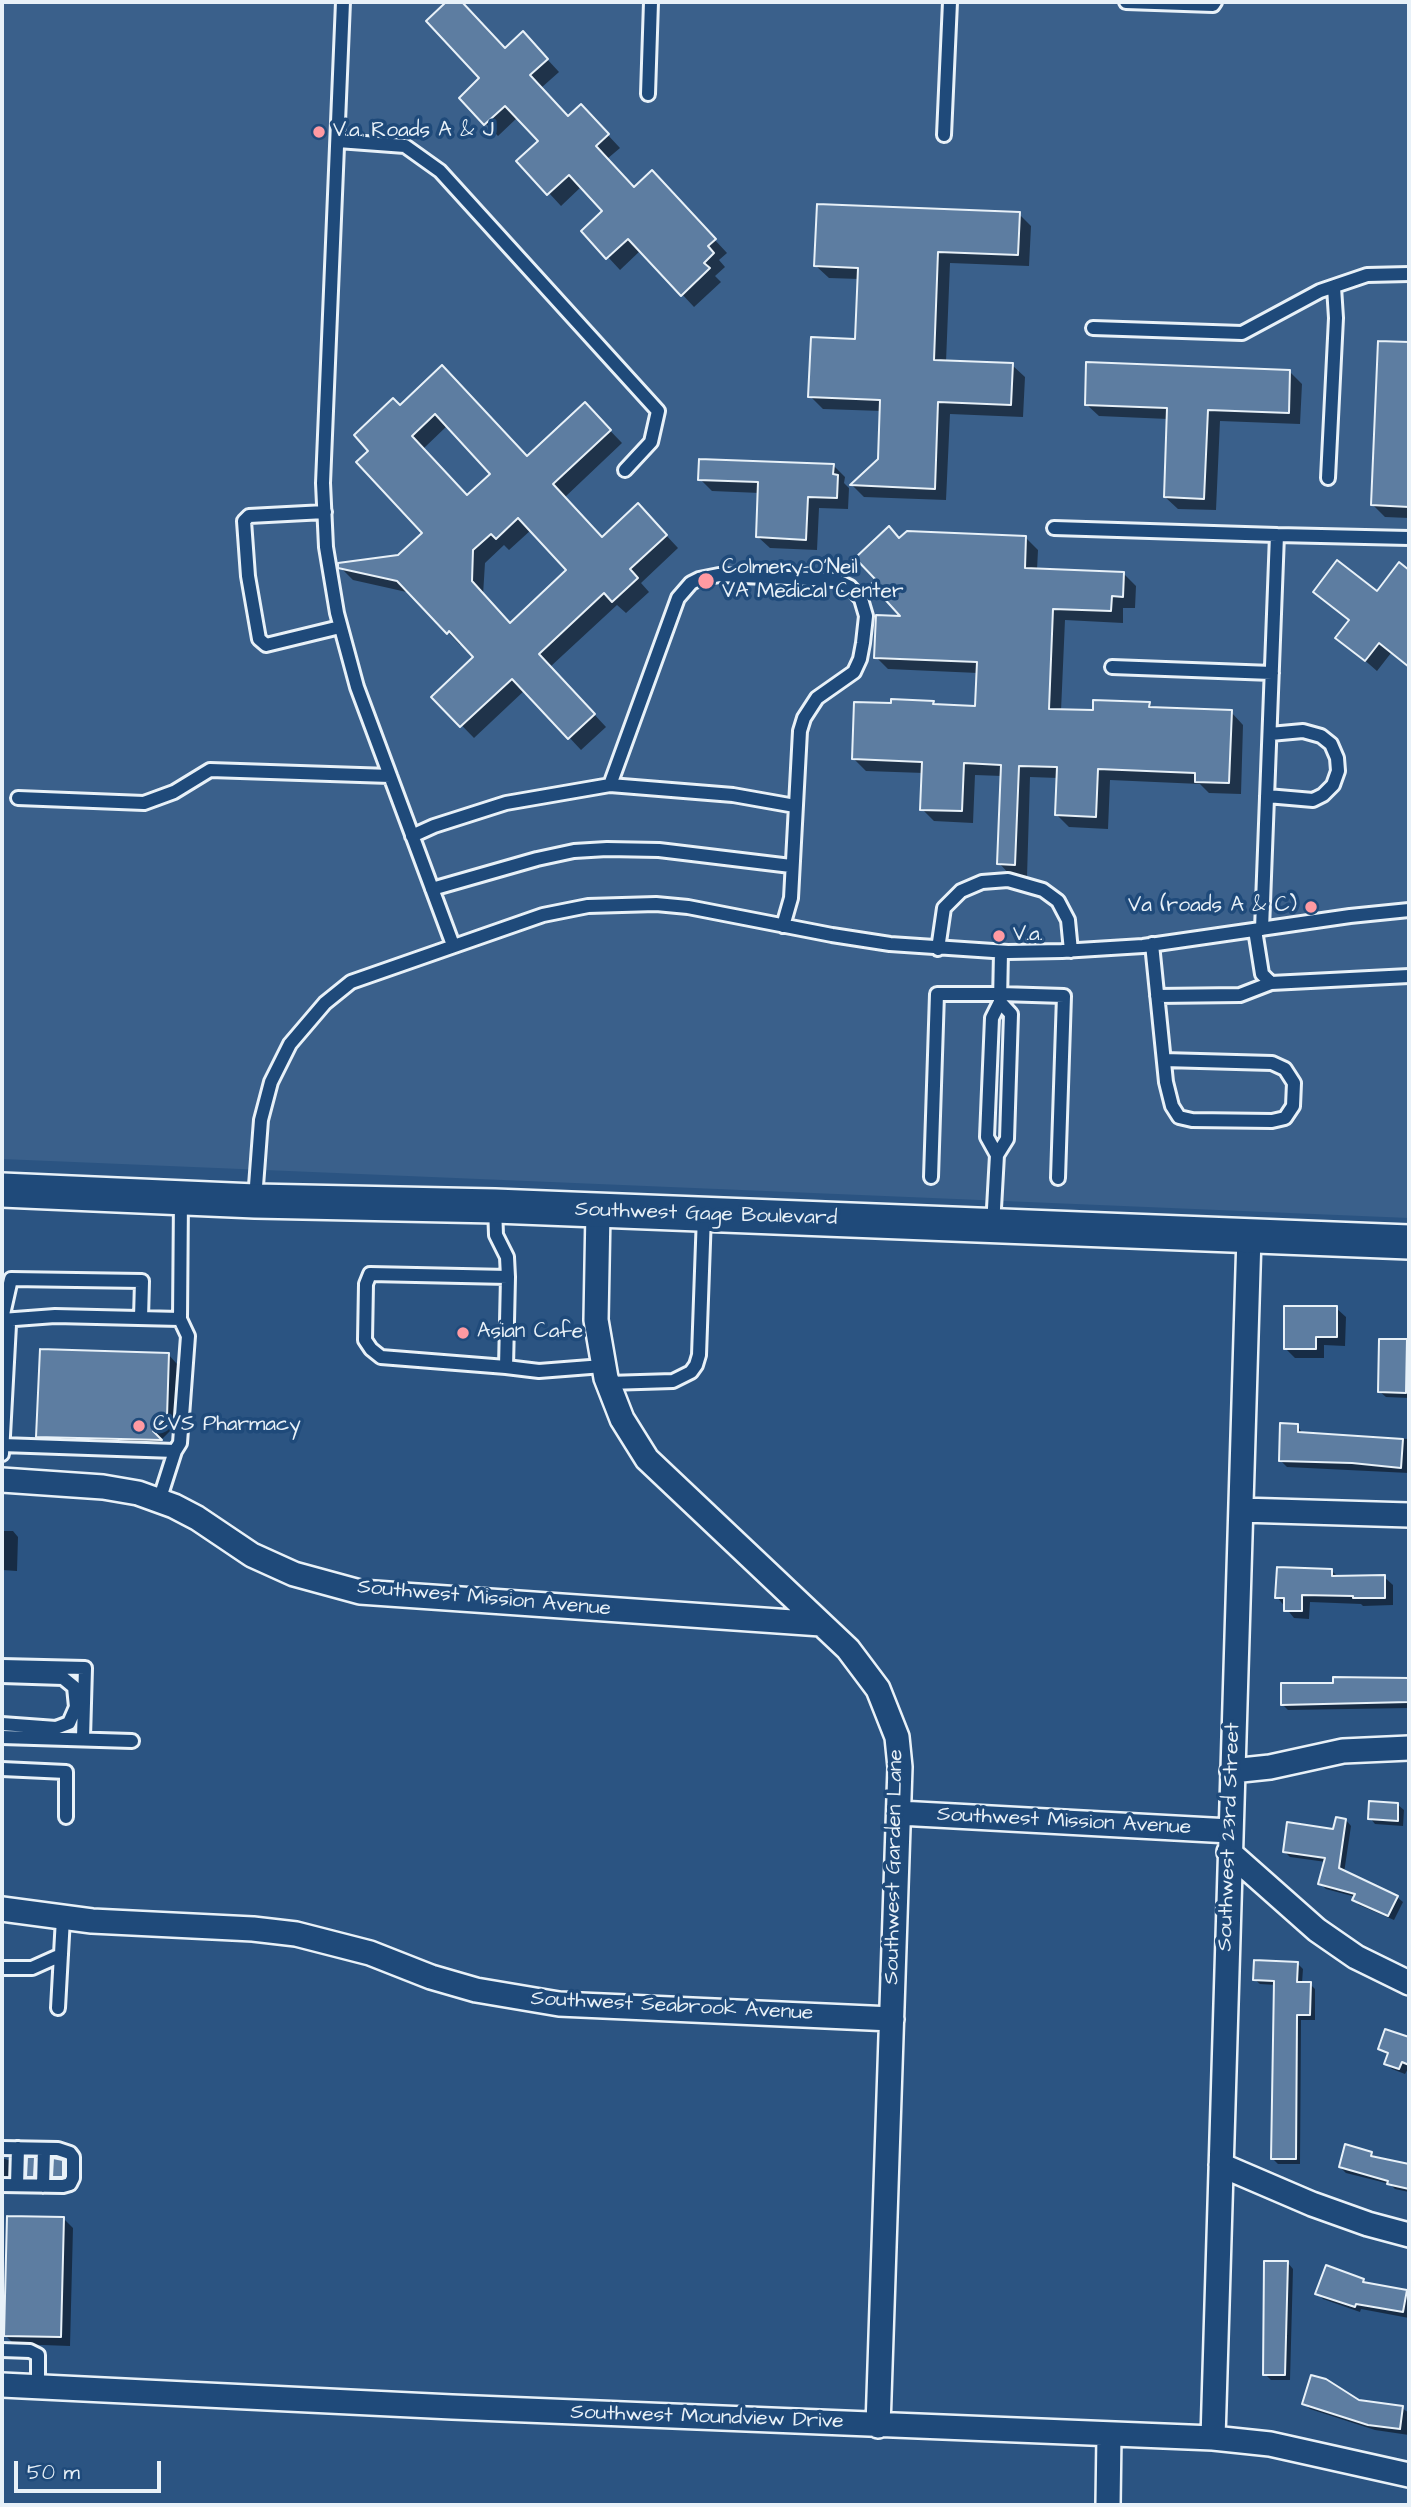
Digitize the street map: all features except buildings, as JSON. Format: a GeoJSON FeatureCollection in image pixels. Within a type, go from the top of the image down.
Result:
{"type":"FeatureCollection","features":[{"type":"Feature","properties":{"kind":"main road","name":"Southwest Gage Boulevard"},"geometry":{"type":"LineString","coordinates":[[2,1190],[255,1201],[495,1206],[1409,1242]]}},
{"type":"Feature","properties":{"kind":"street","name":"Southwest Garden Lane"},"geometry":{"type":"LineString","coordinates":[[598,1211],[596,1320],[605,1375],[622,1419],[647,1459],[848,1648],[869,1674],[886,1704],[897,1737],[899,1814],[878,2426]]}},
{"type":"Feature","properties":{"kind":"street","name":"Southwest 23rd Street"},"geometry":{"type":"LineString","coordinates":[[1213,2438],[1249,1236]]}},
{"type":"Feature","properties":{"kind":"street","name":"Southwest Mission Avenue"},"geometry":{"type":"LineString","coordinates":[[2,1480],[103,1487],[138,1493],[197,1518],[251,1555],[305,1577],[360,1592],[821,1624]]}},
{"type":"Feature","properties":{"kind":"street"},"geometry":{"type":"LineString","coordinates":[[1241,1510],[1409,1515]]}},
{"type":"Feature","properties":{"kind":"street"},"geometry":{"type":"LineString","coordinates":[[1232,1771],[1269,1767],[1343,1751],[1409,1748]]}},
{"type":"Feature","properties":{"kind":"street","name":"Southwest Mission Avenue"},"geometry":{"type":"LineString","coordinates":[[899,1814],[1229,1841]]}},
{"type":"Feature","properties":{"kind":"street"},"geometry":{"type":"LineString","coordinates":[[1229,1841],[1317,1930],[1356,1957],[1409,1983]]}},
{"type":"Feature","properties":{"kind":"street","name":"Southwest Seabrook Avenue"},"geometry":{"type":"LineString","coordinates":[[2,1909],[131,1924],[253,1929],[296,1934],[370,1953],[431,1978],[476,1990],[559,2004],[892,2019]]}},
{"type":"Feature","properties":{"kind":"street"},"geometry":{"type":"LineString","coordinates":[[1221,2165],[1312,2204],[1409,2235]]}},
{"type":"Feature","properties":{"kind":"street","name":"Southwest Moundview Drive"},"geometry":{"type":"LineString","coordinates":[[2,2385],[878,2426],[1213,2438],[1270,2444],[1409,2475]]}},
{"type":"Feature","properties":{"kind":"street"},"geometry":{"type":"LineString","coordinates":[[1108,2505],[1110,2434]]}},
{"type":"Feature","properties":{"kind":"lane"},"geometry":{"type":"LineString","coordinates":[[344,2],[323,483],[329,569],[340,627],[357,687],[453,945]]}},
{"type":"Feature","properties":{"kind":"lane"},"geometry":{"type":"LineString","coordinates":[[648,94],[651,2]]}},
{"type":"Feature","properties":{"kind":"lane"},"geometry":{"type":"LineString","coordinates":[[944,135],[950,2]]}},
{"type":"Feature","properties":{"kind":"lane"},"geometry":{"type":"LineString","coordinates":[[1126,2],[1213,5],[1215,2]]}},
{"type":"Feature","properties":{"kind":"lane"},"geometry":{"type":"LineString","coordinates":[[338,141],[405,146],[440,171],[658,411],[651,442],[625,470]]}},
{"type":"Feature","properties":{"kind":"lane"},"geometry":{"type":"LineString","coordinates":[[1093,328],[1242,333],[1320,291],[1367,275],[1409,274]]}},
{"type":"Feature","properties":{"kind":"lane"},"geometry":{"type":"LineString","coordinates":[[1328,478],[1336,318],[1334,287]]}},
{"type":"Feature","properties":{"kind":"lane"},"geometry":{"type":"LineString","coordinates":[[325,512],[249,516],[244,521],[248,576],[259,639],[266,645],[340,627]]}},
{"type":"Feature","properties":{"kind":"lane"},"geometry":{"type":"LineString","coordinates":[[1054,528],[1409,538]]}},
{"type":"Feature","properties":{"kind":"lane"},"geometry":{"type":"LineString","coordinates":[[1271,983],[1262,974],[1258,929],[1267,796],[1277,535]]}},
{"type":"Feature","properties":{"kind":"lane"},"geometry":{"type":"LineString","coordinates":[[610,785],[678,598],[691,583],[719,575],[835,580],[850,587],[861,599],[866,615],[860,659],[854,672],[817,698],[804,718],[800,731],[791,898],[783,926]]}},
{"type":"Feature","properties":{"kind":"lane"},"geometry":{"type":"LineString","coordinates":[[1111,667],[1272,673]]}},
{"type":"Feature","properties":{"kind":"lane"},"geometry":{"type":"LineString","coordinates":[[1267,796],[1313,800],[1333,785],[1338,771],[1337,758],[1331,744],[1321,736],[1303,731],[1269,734]]}},
{"type":"Feature","properties":{"kind":"lane"},"geometry":{"type":"LineString","coordinates":[[18,798],[144,803],[174,792],[210,770],[390,776]]}},
{"type":"Feature","properties":{"kind":"lane"},"geometry":{"type":"LineString","coordinates":[[412,836],[434,825],[506,803],[610,785],[733,795],[795,806]]}},
{"type":"Feature","properties":{"kind":"lane"},"geometry":{"type":"LineString","coordinates":[[432,889],[573,851],[659,849],[791,866]]}},
{"type":"Feature","properties":{"kind":"lane"},"geometry":{"type":"LineString","coordinates":[[938,948],[944,908],[961,891],[982,881],[1008,880],[1043,890],[1058,901],[1068,920],[1071,951]]}},
{"type":"Feature","properties":{"kind":"lane"},"geometry":{"type":"LineString","coordinates":[[255,1201],[259,1138],[265,1102],[279,1062],[302,1027],[325,1003],[351,982],[543,915],[588,906],[625,903],[688,907],[878,942],[1001,952],[1071,951],[1152,944],[1409,910]]}},
{"type":"Feature","properties":{"kind":"lane"},"geometry":{"type":"LineString","coordinates":[[1152,944],[1166,1082],[1172,1106],[1179,1117],[1192,1120],[1272,1121],[1285,1118],[1293,1107],[1294,1083],[1285,1069],[1272,1063],[1164,1060]]}},
{"type":"Feature","properties":{"kind":"lane"},"geometry":{"type":"LineString","coordinates":[[997,1155],[987,1138],[992,1018],[1001,998],[1001,952]]}},
{"type":"Feature","properties":{"kind":"lane"},"geometry":{"type":"LineString","coordinates":[[1157,996],[1240,995],[1271,983],[1409,976]]}},
{"type":"Feature","properties":{"kind":"lane"},"geometry":{"type":"LineString","coordinates":[[931,1177],[937,994],[1001,998],[1064,996],[1058,1178]]}},
{"type":"Feature","properties":{"kind":"lane"},"geometry":{"type":"LineString","coordinates":[[993,1226],[997,1155],[1006,1139],[1011,1014],[1001,998]]}},
{"type":"Feature","properties":{"kind":"lane"},"geometry":{"type":"LineString","coordinates":[[159,1501],[180,1443],[188,1336],[180,1319],[181,1198]]}},
{"type":"Feature","properties":{"kind":"lane"},"geometry":{"type":"LineString","coordinates":[[495,1206],[496,1235],[507,1257],[506,1367]]}},
{"type":"Feature","properties":{"kind":"lane"},"geometry":{"type":"LineString","coordinates":[[508,1277],[370,1274],[366,1284],[365,1340],[370,1349],[381,1357],[673,1381],[691,1372],[699,1355],[704,1215]]}},
{"type":"Feature","properties":{"kind":"lane"},"geometry":{"type":"LineString","coordinates":[[2,1320],[11,1279],[142,1281],[141,1318]]}},
{"type":"Feature","properties":{"kind":"lane"},"geometry":{"type":"LineString","coordinates":[[2,1320],[55,1316],[180,1319]]}},
{"type":"Feature","properties":{"kind":"lane"},"geometry":{"type":"LineString","coordinates":[[2,1320],[9,1325],[2,1454]]}},
{"type":"Feature","properties":{"kind":"lane"},"geometry":{"type":"LineString","coordinates":[[2,1445],[176,1451]]}},
{"type":"Feature","properties":{"kind":"lane"},"geometry":{"type":"LineString","coordinates":[[2,1666],[85,1668],[83,1738]]}},
{"type":"Feature","properties":{"kind":"lane"},"geometry":{"type":"LineString","coordinates":[[2,1676],[63,1678],[74,1688],[76,1707],[69,1723],[56,1728],[2,1724]]}},
{"type":"Feature","properties":{"kind":"lane"},"geometry":{"type":"LineString","coordinates":[[2,1737],[132,1741]]}},
{"type":"Feature","properties":{"kind":"lane"},"geometry":{"type":"LineString","coordinates":[[2,1769],[66,1772],[66,1817]]}},
{"type":"Feature","properties":{"kind":"lane"},"geometry":{"type":"LineString","coordinates":[[58,2008],[63,1918]]}},
{"type":"Feature","properties":{"kind":"lane"},"geometry":{"type":"LineString","coordinates":[[2,1968],[32,1968],[61,1955]]}},
{"type":"Feature","properties":{"kind":"lane"},"geometry":{"type":"LineString","coordinates":[[2,2148],[44,2149],[70,2153],[73,2157],[73,2178],[63,2186],[2,2185]]}},
{"type":"Feature","properties":{"kind":"lane"},"geometry":{"type":"LineString","coordinates":[[17,2185],[18,2148]]}},
{"type":"Feature","properties":{"kind":"lane"},"geometry":{"type":"LineString","coordinates":[[43,2186],[44,2149]]}},
{"type":"Feature","properties":{"kind":"lane"},"geometry":{"type":"LineString","coordinates":[[2,2350],[30,2351],[38,2355],[38,2387]]}},
{"type":"Feature","properties":{"kind":"shaded area","name":"Colmery-O'Neil VA Medical Center"},"geometry":{"type":"Polygon","coordinates":[[[2,2],[1409,2],[1409,1218],[2,1159],[2,2]]]}},
{"type":"Feature","properties":{"kind":"place","name":"V.a. Roads A & J"},"geometry":{"type":"Point","coordinates":[319,132]}},
{"type":"Feature","properties":{"kind":"place","name":"Colmery-O'Neil VA Medical Center"},"geometry":{"type":"Point","coordinates":[706,581]}},
{"type":"Feature","properties":{"kind":"place","name":"Va (roads A & C)"},"geometry":{"type":"Point","coordinates":[1311,907]}},
{"type":"Feature","properties":{"kind":"place","name":"V.a."},"geometry":{"type":"Point","coordinates":[999,936]}},
{"type":"Feature","properties":{"kind":"place","name":"Asian Cafe"},"geometry":{"type":"Point","coordinates":[463,1333]}},
{"type":"Feature","properties":{"kind":"place","name":"CVS Pharmacy"},"geometry":{"type":"Point","coordinates":[139,1426]}}]}
